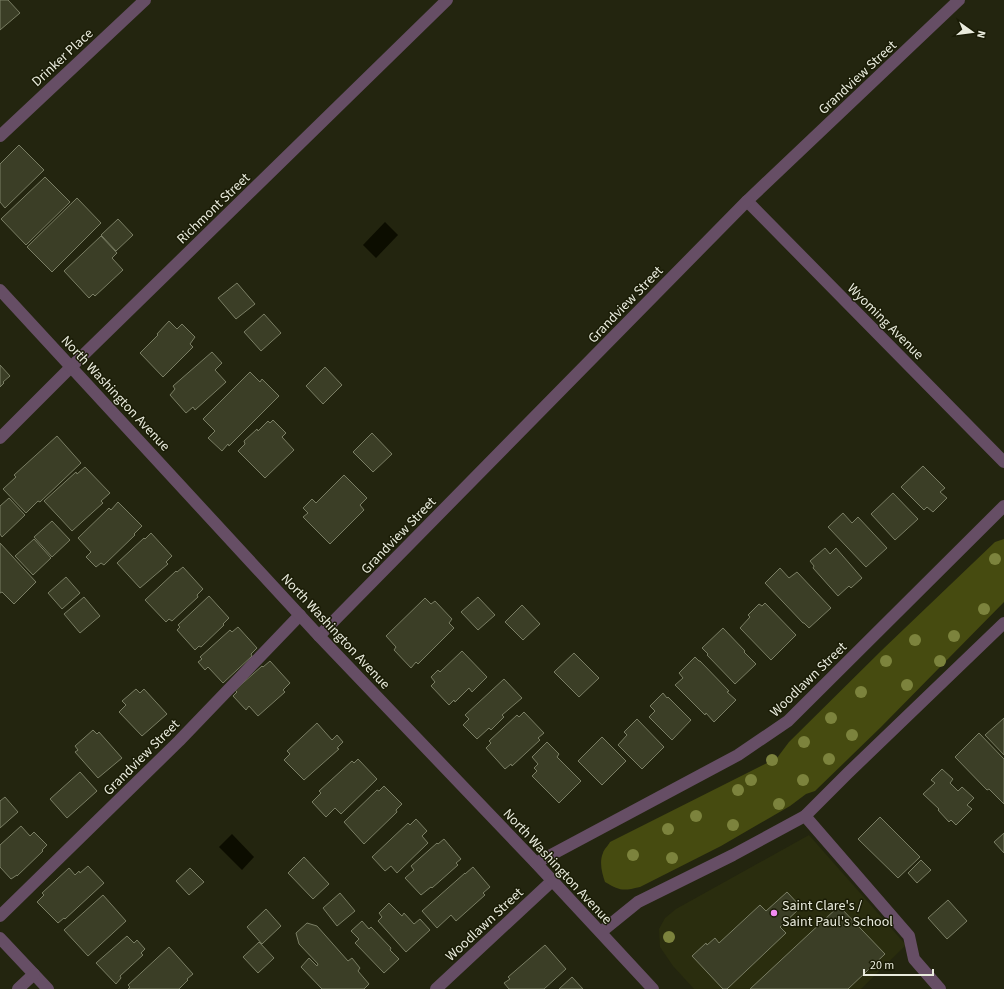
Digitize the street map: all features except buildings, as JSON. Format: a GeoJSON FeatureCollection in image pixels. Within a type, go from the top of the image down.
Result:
{"type":"FeatureCollection","features":[{"type":"Feature","properties":{"kind":"street","name":"Drinker Place"},"geometry":{"type":"LineString","coordinates":[[0,136],[145,0]]}},
{"type":"Feature","properties":{"kind":"street","name":"Richmont Street"},"geometry":{"type":"LineString","coordinates":[[0,438],[447,0]]}},
{"type":"Feature","properties":{"kind":"street","name":"Grandview Street"},"geometry":{"type":"LineString","coordinates":[[319,636],[747,201],[959,0]]}},
{"type":"Feature","properties":{"kind":"street","name":"Wyoming Avenue"},"geometry":{"type":"LineString","coordinates":[[747,201],[1004,462]]}},
{"type":"Feature","properties":{"kind":"street","name":"North Washington Avenue"},"geometry":{"type":"LineString","coordinates":[[0,290],[319,636],[536,863],[653,989]]}},
{"type":"Feature","properties":{"kind":"street","name":"Woodlawn Street"},"geometry":{"type":"LineString","coordinates":[[536,863],[738,755],[788,721],[1004,506]]}},
{"type":"Feature","properties":{"kind":"street","name":"Grandview Street"},"geometry":{"type":"LineString","coordinates":[[0,916],[179,741],[300,615]]}},
{"type":"Feature","properties":{"kind":"street"},"geometry":{"type":"LineString","coordinates":[[601,932],[638,902],[732,855],[805,816],[1004,623]]}},
{"type":"Feature","properties":{"kind":"street"},"geometry":{"type":"LineString","coordinates":[[805,816],[909,936],[914,958],[940,989]]}},
{"type":"Feature","properties":{"kind":"street","name":"Woodlawn Street"},"geometry":{"type":"LineString","coordinates":[[436,989],[552,881]]}},
{"type":"Feature","properties":{"kind":"street"},"geometry":{"type":"LineString","coordinates":[[0,938],[48,989]]}},
{"type":"Feature","properties":{"kind":"street"},"geometry":{"type":"LineString","coordinates":[[18,989],[34,974]]}},
{"type":"Feature","properties":{"kind":"shaded area"},"geometry":{"type":"Polygon","coordinates":[[[385,222],[398,235],[376,258],[363,245],[385,222]]]}},
{"type":"Feature","properties":{"kind":"shaded area"},"geometry":{"type":"Polygon","coordinates":[[[232,834],[254,857],[242,870],[219,847],[232,834]]]}},
{"type":"Feature","properties":{"kind":"shaded area","name":"Saint Clare's / Saint Paul's School"},"geometry":{"type":"Polygon","coordinates":[[[809,835],[906,945],[861,989],[694,989],[673,966],[660,947],[659,929],[665,918],[676,909],[809,835]]]}},
{"type":"Feature","properties":{"kind":"green space"},"geometry":{"type":"Polygon","coordinates":[[[1004,539],[1004,602],[881,727],[815,791],[806,794],[790,806],[721,846],[640,887],[622,889],[605,882],[601,860],[610,842],[777,758],[789,742],[882,650],[995,542],[1004,539]]]}},
{"type":"Feature","properties":{"kind":"place","name":"Saint Clare's / Saint Paul's School"},"geometry":{"type":"Point","coordinates":[774,913]}}]}
